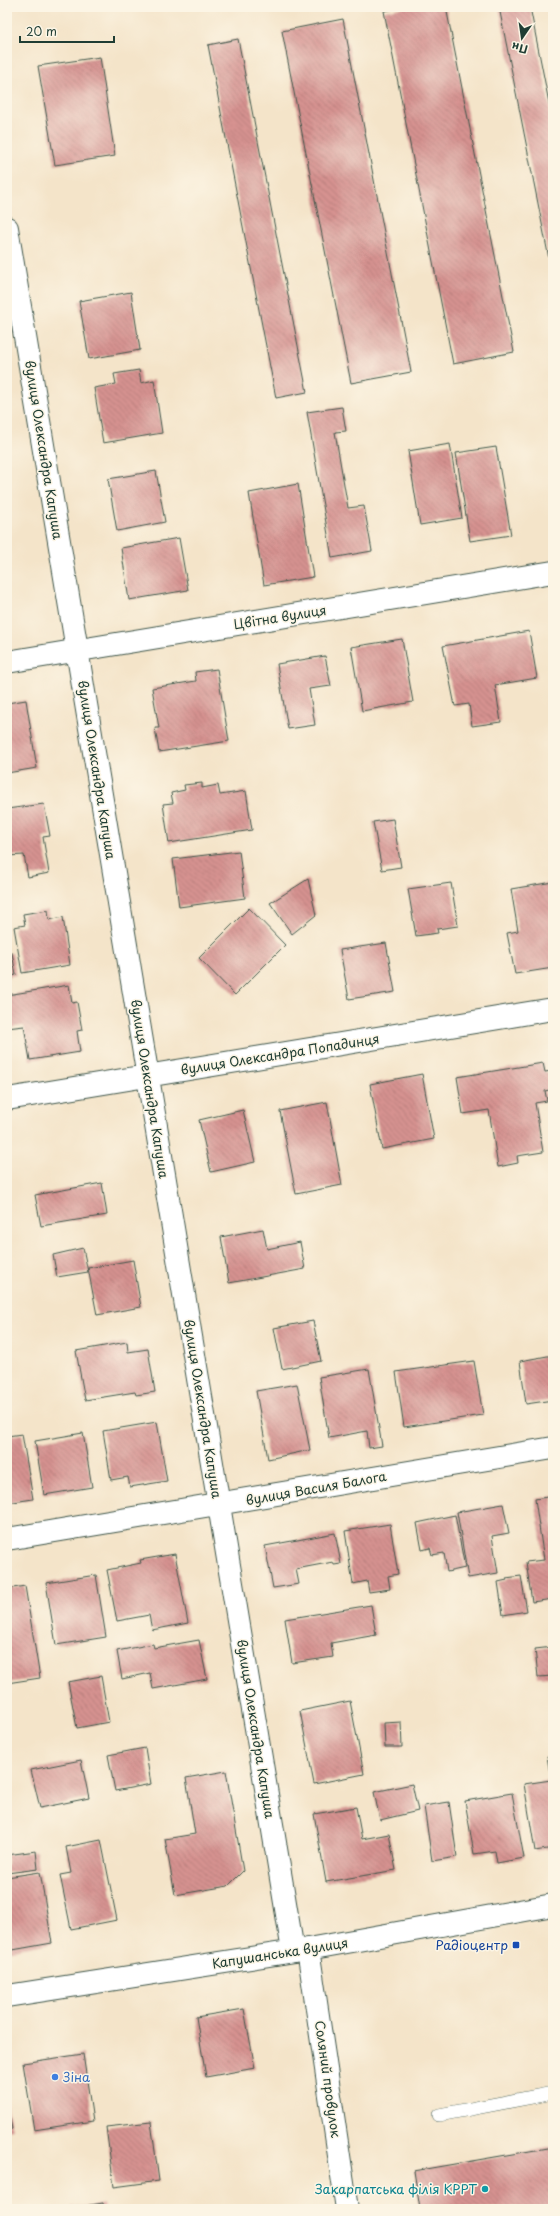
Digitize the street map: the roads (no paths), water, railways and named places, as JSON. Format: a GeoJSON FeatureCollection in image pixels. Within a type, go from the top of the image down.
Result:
{"type":"FeatureCollection","features":[{"type":"Feature","properties":{"kind":"street","name":"вулиця Олександра Капуша"},"geometry":{"type":"LineString","coordinates":[[7,228],[9,255],[77,651],[219,1504],[301,1950]]}},
{"type":"Feature","properties":{"kind":"street","name":"Цвітна вулиця"},"geometry":{"type":"LineString","coordinates":[[7,662],[553,572]]}},
{"type":"Feature","properties":{"kind":"street","name":"вулиця Олександра Попадинця"},"geometry":{"type":"LineString","coordinates":[[7,1099],[553,1009]]}},
{"type":"Feature","properties":{"kind":"street","name":"вулиця Василя Балога"},"geometry":{"type":"LineString","coordinates":[[7,1539],[553,1448]]}},
{"type":"Feature","properties":{"kind":"street","name":"Капушанська вулиця"},"geometry":{"type":"LineString","coordinates":[[7,1996],[301,1950],[553,1905]]}},
{"type":"Feature","properties":{"kind":"street","name":"Соляний провулок"},"geometry":{"type":"LineString","coordinates":[[301,1950],[347,2209]]}},
{"type":"Feature","properties":{"kind":"lane"},"geometry":{"type":"LineString","coordinates":[[439,2115],[553,2094]]}},
{"type":"Feature","properties":{"kind":"place","name":"Радіоцентр"},"geometry":{"type":"Point","coordinates":[516,1945]}},
{"type":"Feature","properties":{"kind":"place","name":"Зіна"},"geometry":{"type":"Point","coordinates":[55,2077]}},
{"type":"Feature","properties":{"kind":"place","name":"Закарпатська філія КРРТ"},"geometry":{"type":"Point","coordinates":[485,2189]}}]}
